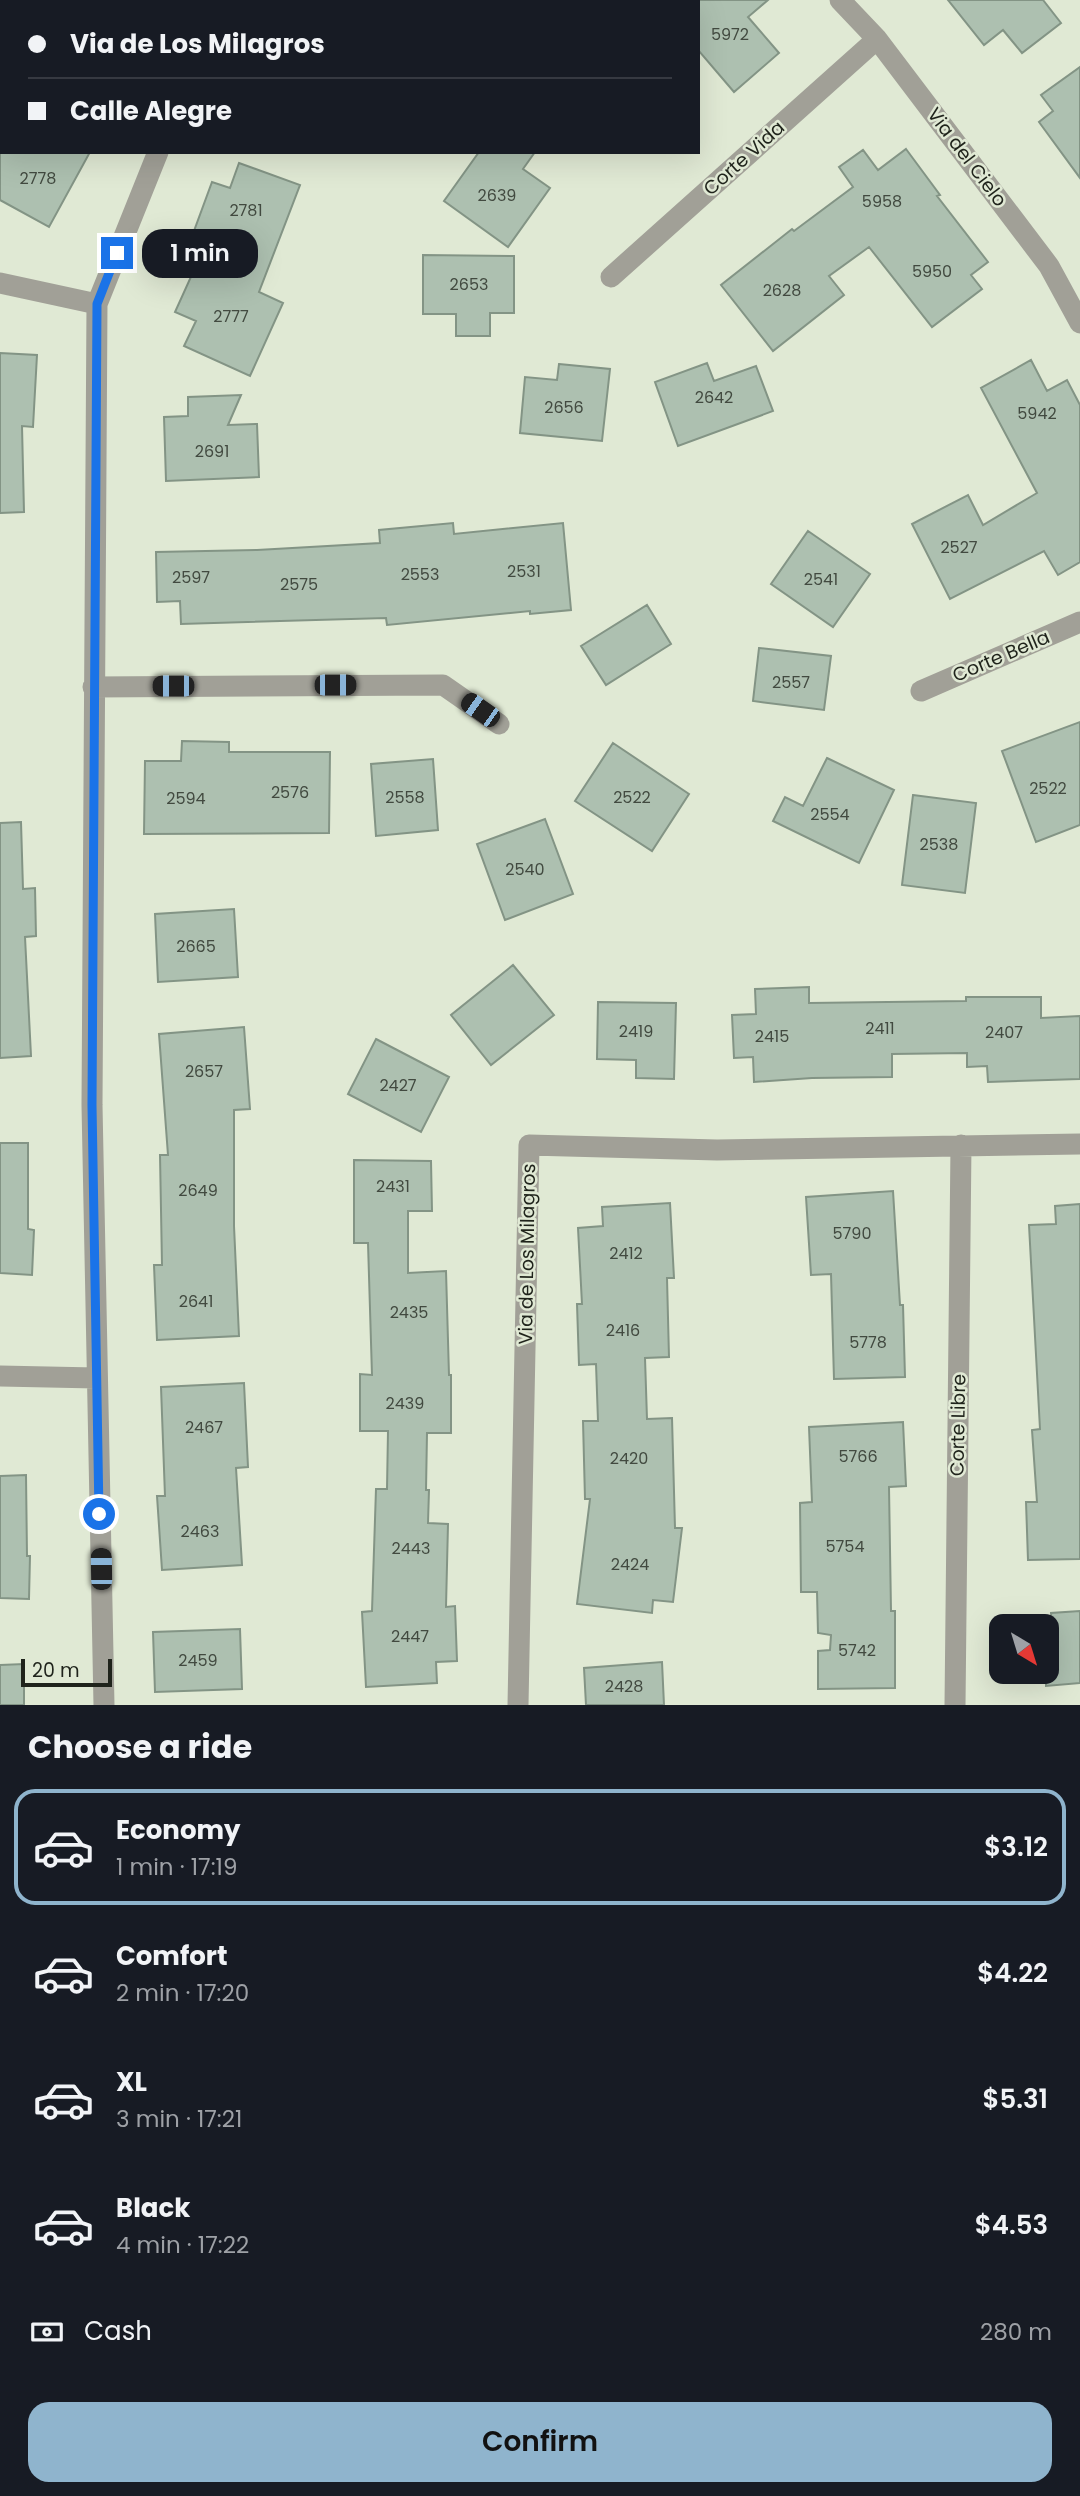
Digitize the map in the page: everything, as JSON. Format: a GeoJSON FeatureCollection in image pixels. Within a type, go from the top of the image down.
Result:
{"type":"FeatureCollection","features":[{"type":"Feature","properties":{"kind":"street","name":"Via del Cielo"},"geometry":{"type":"LineString","coordinates":[[840,0],[877,39],[1049,265],[1080,323]]}},
{"type":"Feature","properties":{"kind":"street","name":"Corte Vida"},"geometry":{"type":"LineString","coordinates":[[611,277],[877,39]]}},
{"type":"Feature","properties":{"kind":"street"},"geometry":{"type":"LineString","coordinates":[[104,1705],[92,1105],[97,304],[157,154]]}},
{"type":"Feature","properties":{"kind":"street"},"geometry":{"type":"LineString","coordinates":[[0,283],[97,304]]}},
{"type":"Feature","properties":{"kind":"street","name":"Corte Bella"},"geometry":{"type":"LineString","coordinates":[[922,691],[1080,622]]}},
{"type":"Feature","properties":{"kind":"street"},"geometry":{"type":"LineString","coordinates":[[93,687],[443,685],[499,723]]}},
{"type":"Feature","properties":{"kind":"street","name":"Via de Los Milagros"},"geometry":{"type":"LineString","coordinates":[[518,1705],[529,1145],[717,1150],[1080,1144]]}},
{"type":"Feature","properties":{"kind":"street","name":"Corte Libre"},"geometry":{"type":"LineString","coordinates":[[955,1705],[961,1145]]}},
{"type":"Feature","properties":{"kind":"street"},"geometry":{"type":"LineString","coordinates":[[0,1376],[96,1378]]}},
{"type":"Feature","properties":{"kind":"building"},"geometry":{"type":"Polygon","coordinates":[[[700,0],[768,0],[748,17],[779,53],[734,92],[700,52],[700,0]]]}},
{"type":"Feature","properties":{"kind":"building"},"geometry":{"type":"Polygon","coordinates":[[[948,0],[1043,0],[1061,23],[1022,53],[1003,30],[984,45],[948,0]]]}},
{"type":"Feature","properties":{"kind":"building"},"geometry":{"type":"Polygon","coordinates":[[[1080,67],[1080,178],[1039,122],[1053,111],[1041,95],[1080,67]]]}},
{"type":"Feature","properties":{"kind":"building"},"geometry":{"type":"Polygon","coordinates":[[[906,149],[940,195],[937,196],[988,262],[971,275],[982,289],[932,327],[869,247],[829,276],[844,295],[773,351],[721,285],[792,229],[794,231],[853,187],[839,167],[863,150],[878,170],[906,149]]]}},
{"type":"Feature","properties":{"kind":"building"},"geometry":{"type":"Polygon","coordinates":[[[0,154],[89,154],[49,227],[0,200],[0,154]]]}},
{"type":"Feature","properties":{"kind":"building"},"geometry":{"type":"Polygon","coordinates":[[[478,154],[534,154],[523,169],[550,188],[508,247],[444,201],[478,154]]]}},
{"type":"Feature","properties":{"kind":"building"},"geometry":{"type":"Polygon","coordinates":[[[239,163],[300,185],[259,292],[283,303],[250,376],[184,346],[196,321],[175,312],[209,237],[194,231],[212,182],[230,188],[239,163]]]}},
{"type":"Feature","properties":{"kind":"building"},"geometry":{"type":"Polygon","coordinates":[[[423,255],[514,256],[514,313],[490,313],[490,336],[456,336],[456,314],[423,314],[423,255]]]}},
{"type":"Feature","properties":{"kind":"building"},"geometry":{"type":"Polygon","coordinates":[[[0,353],[37,355],[33,427],[22,426],[24,512],[0,513],[0,353]]]}},
{"type":"Feature","properties":{"kind":"building"},"geometry":{"type":"Polygon","coordinates":[[[1031,360],[1047,391],[1067,380],[1080,405],[1080,562],[1058,575],[1044,551],[950,599],[912,524],[968,495],[983,525],[1037,493],[981,388],[1031,360]]]}},
{"type":"Feature","properties":{"kind":"building"},"geometry":{"type":"Polygon","coordinates":[[[707,363],[714,381],[756,366],[773,411],[678,446],[655,382],[707,363]]]}},
{"type":"Feature","properties":{"kind":"building"},"geometry":{"type":"Polygon","coordinates":[[[559,364],[610,369],[602,441],[520,433],[525,377],[557,380],[559,364]]]}},
{"type":"Feature","properties":{"kind":"building"},"geometry":{"type":"Polygon","coordinates":[[[241,395],[228,425],[257,424],[259,477],[166,481],[164,417],[188,416],[188,397],[241,395]]]}},
{"type":"Feature","properties":{"kind":"building"},"geometry":{"type":"Polygon","coordinates":[[[453,523],[454,534],[563,523],[571,610],[530,614],[530,611],[387,625],[386,618],[181,624],[180,601],[157,602],[156,552],[380,543],[379,530],[453,523]]]}},
{"type":"Feature","properties":{"kind":"building"},"geometry":{"type":"Polygon","coordinates":[[[808,531],[870,574],[833,627],[771,584],[808,531]]]}},
{"type":"Feature","properties":{"kind":"building"},"geometry":{"type":"Polygon","coordinates":[[[647,605],[671,644],[606,685],[581,646],[647,605]]]}},
{"type":"Feature","properties":{"kind":"building"},"geometry":{"type":"Polygon","coordinates":[[[759,648],[831,656],[824,710],[753,701],[759,648]]]}},
{"type":"Feature","properties":{"kind":"building"},"geometry":{"type":"Polygon","coordinates":[[[1080,722],[1080,825],[1036,842],[1002,751],[1080,722]]]}},
{"type":"Feature","properties":{"kind":"building"},"geometry":{"type":"Polygon","coordinates":[[[182,741],[229,742],[229,752],[330,752],[329,833],[144,834],[145,761],[181,761],[182,741]]]}},
{"type":"Feature","properties":{"kind":"building"},"geometry":{"type":"Polygon","coordinates":[[[613,743],[689,794],[652,851],[575,801],[613,743]]]}},
{"type":"Feature","properties":{"kind":"building"},"geometry":{"type":"Polygon","coordinates":[[[827,758],[894,790],[859,863],[773,821],[785,797],[803,806],[827,758]]]}},
{"type":"Feature","properties":{"kind":"building"},"geometry":{"type":"Polygon","coordinates":[[[433,759],[438,830],[376,836],[371,764],[433,759]]]}},
{"type":"Feature","properties":{"kind":"building"},"geometry":{"type":"Polygon","coordinates":[[[913,795],[976,803],[965,893],[902,885],[913,795]]]}},
{"type":"Feature","properties":{"kind":"building"},"geometry":{"type":"Polygon","coordinates":[[[545,819],[573,894],[505,920],[477,844],[545,819]]]}},
{"type":"Feature","properties":{"kind":"building"},"geometry":{"type":"Polygon","coordinates":[[[21,822],[23,889],[35,888],[36,936],[25,937],[31,1056],[0,1058],[0,823],[21,822]]]}},
{"type":"Feature","properties":{"kind":"building"},"geometry":{"type":"Polygon","coordinates":[[[234,909],[238,977],[158,982],[155,914],[234,909]]]}},
{"type":"Feature","properties":{"kind":"building"},"geometry":{"type":"Polygon","coordinates":[[[513,965],[554,1015],[491,1065],[451,1015],[513,965]]]}},
{"type":"Feature","properties":{"kind":"building"},"geometry":{"type":"Polygon","coordinates":[[[809,987],[809,1003],[1041,997],[1041,1018],[1080,1016],[1080,1079],[988,1082],[987,1066],[967,1067],[967,1053],[892,1054],[892,1077],[754,1082],[753,1057],[734,1058],[732,1015],[756,1014],[755,989],[809,987]]]}},
{"type":"Feature","properties":{"kind":"building"},"geometry":{"type":"Polygon","coordinates":[[[598,1002],[676,1003],[674,1079],[636,1078],[636,1060],[597,1059],[598,1002]]]}},
{"type":"Feature","properties":{"kind":"building"},"geometry":{"type":"Polygon","coordinates":[[[244,1027],[250,1109],[234,1110],[234,1226],[239,1336],[157,1340],[154,1265],[162,1265],[160,1155],[168,1155],[159,1034],[244,1027]]]}},
{"type":"Feature","properties":{"kind":"building"},"geometry":{"type":"Polygon","coordinates":[[[376,1039],[449,1077],[421,1132],[348,1094],[376,1039]]]}},
{"type":"Feature","properties":{"kind":"building"},"geometry":{"type":"Polygon","coordinates":[[[0,1143],[28,1143],[28,1229],[34,1230],[32,1275],[0,1273],[0,1143]]]}},
{"type":"Feature","properties":{"kind":"building"},"geometry":{"type":"Polygon","coordinates":[[[354,1160],[431,1161],[432,1211],[408,1211],[408,1273],[446,1271],[451,1433],[427,1433],[426,1490],[429,1490],[428,1523],[448,1524],[446,1607],[455,1606],[457,1661],[436,1662],[437,1683],[366,1687],[362,1612],[372,1611],[376,1489],[387,1489],[388,1431],[360,1431],[360,1374],[372,1375],[368,1243],[354,1243],[354,1160]]]}},
{"type":"Feature","properties":{"kind":"building"},"geometry":{"type":"Polygon","coordinates":[[[893,1191],[900,1305],[903,1305],[905,1377],[834,1379],[831,1274],[811,1275],[806,1197],[893,1191]]]}},
{"type":"Feature","properties":{"kind":"building"},"geometry":{"type":"Polygon","coordinates":[[[670,1203],[674,1278],[667,1278],[669,1357],[645,1358],[647,1419],[672,1418],[675,1528],[682,1528],[673,1602],[653,1600],[652,1613],[577,1604],[590,1499],[585,1499],[583,1421],[598,1421],[596,1364],[579,1365],[577,1304],[582,1304],[578,1228],[603,1226],[602,1207],[670,1203]]]}},
{"type":"Feature","properties":{"kind":"building"},"geometry":{"type":"Polygon","coordinates":[[[1080,1204],[1080,1559],[1028,1560],[1026,1502],[1037,1502],[1032,1430],[1040,1429],[1029,1225],[1056,1224],[1055,1206],[1080,1204]]]}},
{"type":"Feature","properties":{"kind":"building"},"geometry":{"type":"Polygon","coordinates":[[[244,1383],[248,1467],[236,1468],[242,1565],[162,1570],[157,1496],[165,1496],[161,1387],[244,1383]]]}},
{"type":"Feature","properties":{"kind":"building"},"geometry":{"type":"Polygon","coordinates":[[[903,1422],[906,1486],[889,1487],[891,1611],[895,1611],[895,1688],[818,1689],[818,1651],[830,1650],[831,1635],[818,1633],[817,1592],[801,1592],[800,1503],[812,1502],[809,1427],[903,1422]]]}},
{"type":"Feature","properties":{"kind":"building"},"geometry":{"type":"Polygon","coordinates":[[[26,1475],[29,1599],[0,1598],[0,1476],[26,1475]]]}},
{"type":"Feature","properties":{"kind":"building"},"geometry":{"type":"Polygon","coordinates":[[[1080,1611],[1080,1683],[1046,1686],[1059,1684],[1059,1614],[1051,1613],[1080,1611]]]}},
{"type":"Feature","properties":{"kind":"building"},"geometry":{"type":"Polygon","coordinates":[[[240,1629],[242,1689],[155,1692],[153,1632],[240,1629]]]}},
{"type":"Feature","properties":{"kind":"building"},"geometry":{"type":"Polygon","coordinates":[[[662,1662],[664,1705],[586,1705],[584,1668],[662,1662]]]}},
{"type":"Feature","properties":{"kind":"building"},"geometry":{"type":"Polygon","coordinates":[[[24,1664],[24,1705],[0,1705],[0,1665],[24,1664]]]}},
{"type":"Feature","properties":{"kind":"route"},"geometry":{"type":"LineString","coordinates":[[99,1514],[92,1105],[97,304],[117,253]]}}]}
